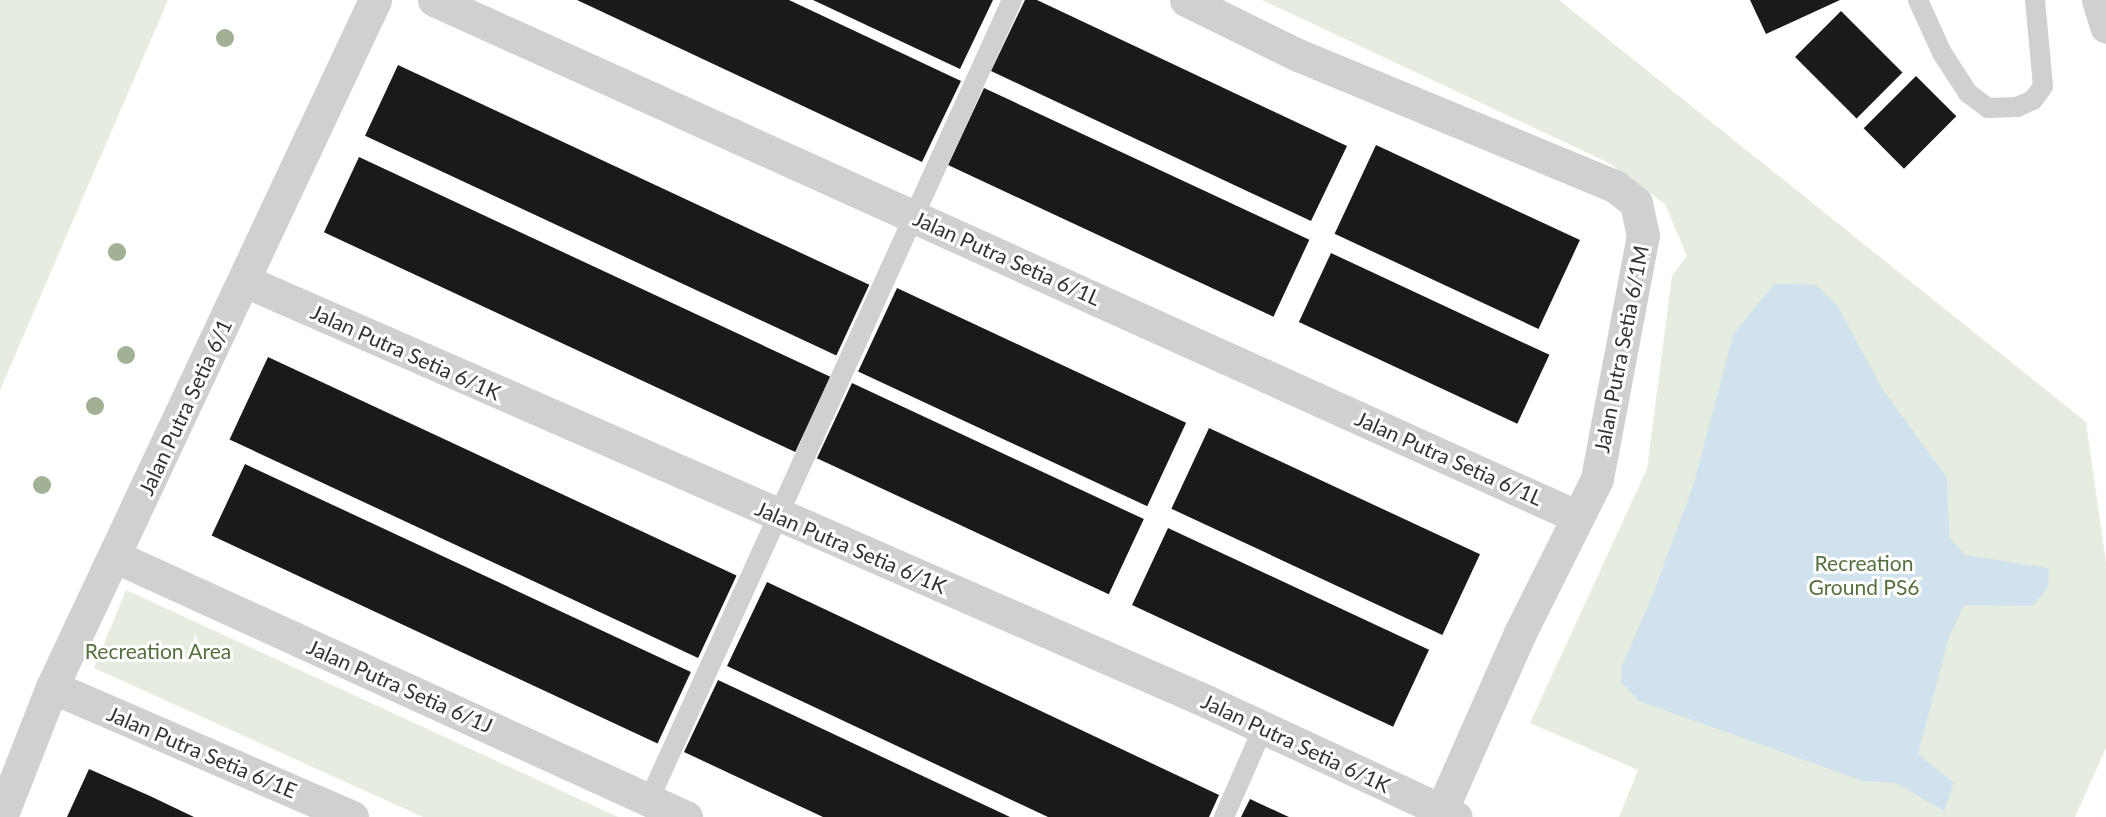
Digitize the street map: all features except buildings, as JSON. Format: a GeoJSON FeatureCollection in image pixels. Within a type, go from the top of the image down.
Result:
{"type":"FeatureCollection","features":[{"type":"Feature","properties":{"kind":"street","name":"Jalan Putra Setia 6/1"},"geometry":{"type":"LineString","coordinates":[[1,817],[52,687],[171,429],[245,281],[375,0]]}},
{"type":"Feature","properties":{"kind":"street","name":"Jalan Putra Setia 6/1L"},"geometry":{"type":"LineString","coordinates":[[434,0],[1578,517]]}},
{"type":"Feature","properties":{"kind":"street","name":"Jalan Putra Setia 6/1M"},"geometry":{"type":"LineString","coordinates":[[1186,0],[1298,55],[1615,186],[1636,203],[1643,235],[1597,479],[1520,633],[1449,814]]}},
{"type":"Feature","properties":{"kind":"street"},"geometry":{"type":"LineString","coordinates":[[2098,0],[2106,27]]}},
{"type":"Feature","properties":{"kind":"street","name":"Jalan Putra Setia 6/1K"},"geometry":{"type":"LineString","coordinates":[[245,281],[1263,728],[1449,814]]}},
{"type":"Feature","properties":{"kind":"street","name":"Jalan Putra Setia 6/1J"},"geometry":{"type":"LineString","coordinates":[[114,556],[686,817]]}},
{"type":"Feature","properties":{"kind":"street","name":"Jalan Putra Setia 6/1E"},"geometry":{"type":"LineString","coordinates":[[52,687],[352,817]]}},
{"type":"Feature","properties":{"kind":"lane"},"geometry":{"type":"LineString","coordinates":[[649,800],[1012,0]]}},
{"type":"Feature","properties":{"kind":"lane"},"geometry":{"type":"LineString","coordinates":[[1918,0],[1942,53],[1968,93],[1988,108],[2017,107],[2033,100],[2043,86],[2035,0]]}},
{"type":"Feature","properties":{"kind":"lane"},"geometry":{"type":"LineString","coordinates":[[1224,817],[1263,728]]}},
{"type":"Feature","properties":{"kind":"green space"},"geometry":{"type":"Polygon","coordinates":[[[0,0],[168,0],[0,390],[0,0]]]}},
{"type":"Feature","properties":{"kind":"green space","name":"Recreation Ground PS6"},"geometry":{"type":"Polygon","coordinates":[[[1262,0],[1559,0],[2086,422],[2106,562],[2106,748],[2075,817],[1619,817],[1638,770],[1530,723],[1647,469],[1672,276],[1687,256],[1665,204],[1609,163],[1262,0]]]}},
{"type":"Feature","properties":{"kind":"green space","name":"Recreation Area"},"geometry":{"type":"Polygon","coordinates":[[[126,590],[618,817],[423,817],[94,668],[126,590]]]}},
{"type":"Feature","properties":{"kind":"water"},"geometry":{"type":"Polygon","coordinates":[[[1774,284],[1816,285],[1837,305],[1883,390],[1947,478],[1949,537],[1965,555],[2049,568],[2048,587],[2033,606],[1964,605],[1949,637],[1918,754],[1954,783],[1944,811],[1896,783],[1863,781],[1639,701],[1621,682],[1622,666],[1653,594],[1694,483],[1733,335],[1774,284]]]}}]}
